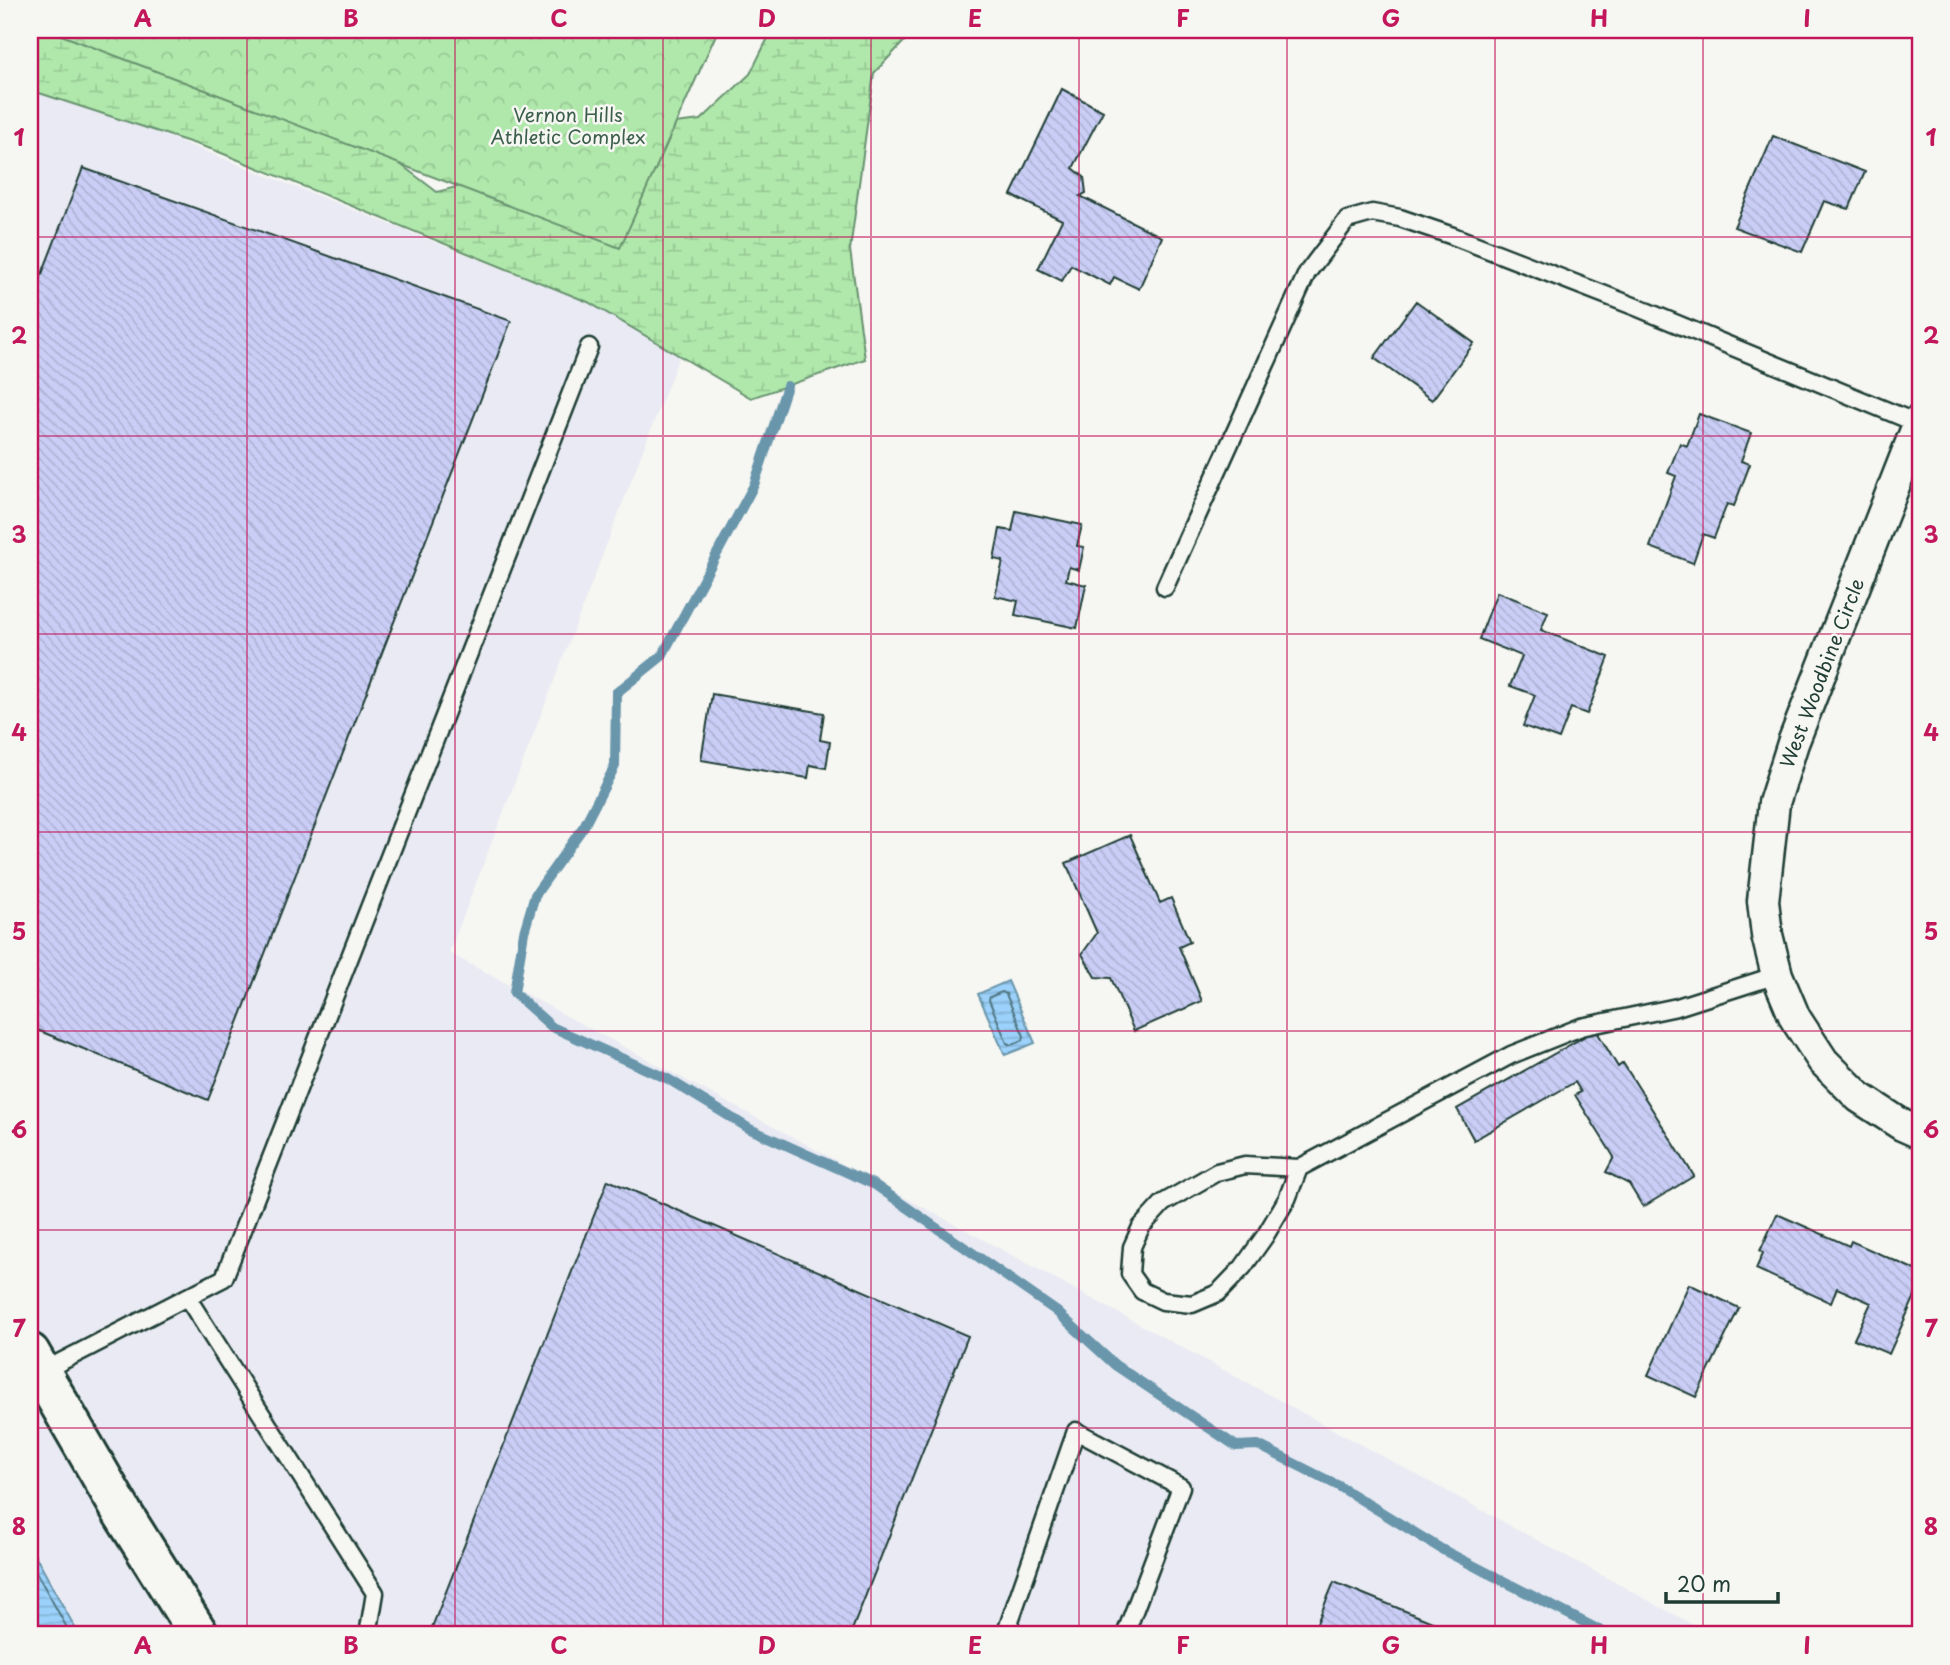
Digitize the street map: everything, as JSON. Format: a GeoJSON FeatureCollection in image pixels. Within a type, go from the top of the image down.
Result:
{"type":"FeatureCollection","features":[{"type":"Feature","properties":{"kind":"street","name":"West Woodbine Circle"},"geometry":{"type":"LineString","coordinates":[[1919,422],[1793,743],[1774,803],[1763,901],[1767,935],[1777,975],[1795,1018],[1823,1061],[1859,1097],[1902,1125],[1920,1133]]}},
{"type":"Feature","properties":{"kind":"street"},"geometry":{"type":"LineString","coordinates":[[35,1362],[123,1514],[199,1635]]}},
{"type":"Feature","properties":{"kind":"lane"},"geometry":{"type":"LineString","coordinates":[[1165,587],[1307,274],[1347,220],[1372,213],[1400,218],[1453,236],[1919,422]]}},
{"type":"Feature","properties":{"kind":"lane"},"geometry":{"type":"LineString","coordinates":[[35,1362],[187,1297],[224,1278],[589,347]]}},
{"type":"Feature","properties":{"kind":"lane"},"geometry":{"type":"LineString","coordinates":[[1299,1168],[1287,1199],[1265,1236],[1244,1266],[1218,1293],[1192,1304],[1163,1301],[1142,1291],[1130,1274],[1132,1247],[1141,1227],[1163,1203],[1217,1172],[1245,1165],[1299,1168],[1511,1055],[1581,1027],[1677,1007],[1777,975]]}},
{"type":"Feature","properties":{"kind":"lane"},"geometry":{"type":"LineString","coordinates":[[187,1297],[375,1593],[368,1635]]}},
{"type":"Feature","properties":{"kind":"lane"},"geometry":{"type":"LineString","coordinates":[[1005,1635],[1076,1431],[1181,1487],[1125,1635]]}},
{"type":"Feature","properties":{"kind":"shaded area"},"geometry":{"type":"Polygon","coordinates":[[[30,82],[685,341],[449,953],[1712,1635],[30,1635],[30,82]]]}},
{"type":"Feature","properties":{"kind":"green space","name":"Vernon Hills Athletic Complex"},"geometry":{"type":"Polygon","coordinates":[[[48,30],[718,30],[620,248],[48,30]]]}},
{"type":"Feature","properties":{"kind":"green space"},"geometry":{"type":"Polygon","coordinates":[[[112,30],[374,144],[437,192],[512,173],[596,132],[701,120],[750,74],[772,30],[915,30],[874,73],[850,250],[865,359],[751,398],[588,302],[214,150],[30,90],[30,31],[112,30]]]}},
{"type":"Feature","properties":{"kind":"water"},"geometry":{"type":"Polygon","coordinates":[[[1008,981],[1035,1043],[1005,1055],[978,994],[1008,981]]]}},
{"type":"Feature","properties":{"kind":"water"},"geometry":{"type":"Polygon","coordinates":[[[30,1546],[79,1635],[30,1635],[30,1546]]]}},
{"type":"Feature","properties":{"kind":"building"},"geometry":{"type":"Polygon","coordinates":[[[1062,89],[1103,111],[1073,168],[1084,177],[1086,193],[1080,196],[1162,237],[1139,289],[1114,277],[1110,285],[1071,265],[1062,281],[1038,269],[1062,220],[1011,195],[1062,89]]]}},
{"type":"Feature","properties":{"kind":"building"},"geometry":{"type":"Polygon","coordinates":[[[1773,136],[1865,172],[1849,209],[1824,201],[1802,252],[1734,227],[1773,136]]]}},
{"type":"Feature","properties":{"kind":"building"},"geometry":{"type":"Polygon","coordinates":[[[83,168],[511,321],[208,1100],[30,1027],[30,305],[83,168]]]}},
{"type":"Feature","properties":{"kind":"building"},"geometry":{"type":"Polygon","coordinates":[[[1416,301],[1474,343],[1432,400],[1374,358],[1416,301]]]}},
{"type":"Feature","properties":{"kind":"building"},"geometry":{"type":"Polygon","coordinates":[[[1699,414],[1751,433],[1741,461],[1750,464],[1734,506],[1727,504],[1714,538],[1703,534],[1693,563],[1650,547],[1676,476],[1668,473],[1680,443],[1687,446],[1699,414]]]}},
{"type":"Feature","properties":{"kind":"building"},"geometry":{"type":"Polygon","coordinates":[[[1016,511],[1082,525],[1077,546],[1084,547],[1079,570],[1069,567],[1066,580],[1086,585],[1077,628],[1015,615],[1018,601],[995,596],[1003,561],[994,559],[1000,529],[1012,531],[1016,511]]]}},
{"type":"Feature","properties":{"kind":"building"},"geometry":{"type":"Polygon","coordinates":[[[1497,592],[1548,612],[1541,630],[1609,657],[1587,714],[1571,708],[1559,739],[1523,726],[1535,695],[1510,686],[1522,656],[1479,639],[1497,592]]]}},
{"type":"Feature","properties":{"kind":"building"},"geometry":{"type":"Polygon","coordinates":[[[712,694],[824,713],[820,740],[830,742],[826,768],[810,765],[808,778],[701,760],[712,694]]]}},
{"type":"Feature","properties":{"kind":"building"},"geometry":{"type":"Polygon","coordinates":[[[1130,835],[1160,903],[1171,898],[1190,942],[1179,947],[1202,1001],[1134,1031],[1111,978],[1095,977],[1082,954],[1097,933],[1066,863],[1130,835]]]}},
{"type":"Feature","properties":{"kind":"building"},"geometry":{"type":"Polygon","coordinates":[[[1596,1030],[1618,1067],[1623,1063],[1694,1176],[1643,1207],[1629,1184],[1606,1172],[1614,1157],[1575,1095],[1581,1092],[1575,1082],[1474,1140],[1457,1109],[1596,1030]]]}},
{"type":"Feature","properties":{"kind":"building"},"geometry":{"type":"Polygon","coordinates":[[[608,1180],[968,1336],[850,1635],[429,1635],[608,1180]]]}},
{"type":"Feature","properties":{"kind":"building"},"geometry":{"type":"Polygon","coordinates":[[[1777,1214],[1849,1246],[1851,1241],[1920,1272],[1920,1285],[1889,1354],[1854,1339],[1871,1303],[1837,1288],[1831,1303],[1756,1269],[1763,1253],[1760,1251],[1777,1214]]]}},
{"type":"Feature","properties":{"kind":"building"},"geometry":{"type":"Polygon","coordinates":[[[1689,1284],[1739,1308],[1696,1397],[1648,1375],[1689,1284]]]}},
{"type":"Feature","properties":{"kind":"building"},"geometry":{"type":"Polygon","coordinates":[[[1334,1582],[1464,1635],[1312,1635],[1334,1582]]]}},
{"type":"Feature","properties":{"kind":"waterway"},"geometry":{"type":"LineString","coordinates":[[787,386],[754,485],[662,656],[616,693],[615,766],[584,826],[535,895],[524,932],[514,993],[552,1027],[668,1079],[750,1129],[875,1185],[1056,1311],[1115,1365],[1236,1446],[1258,1445],[1337,1485],[1443,1550],[1609,1635]]}}]}
